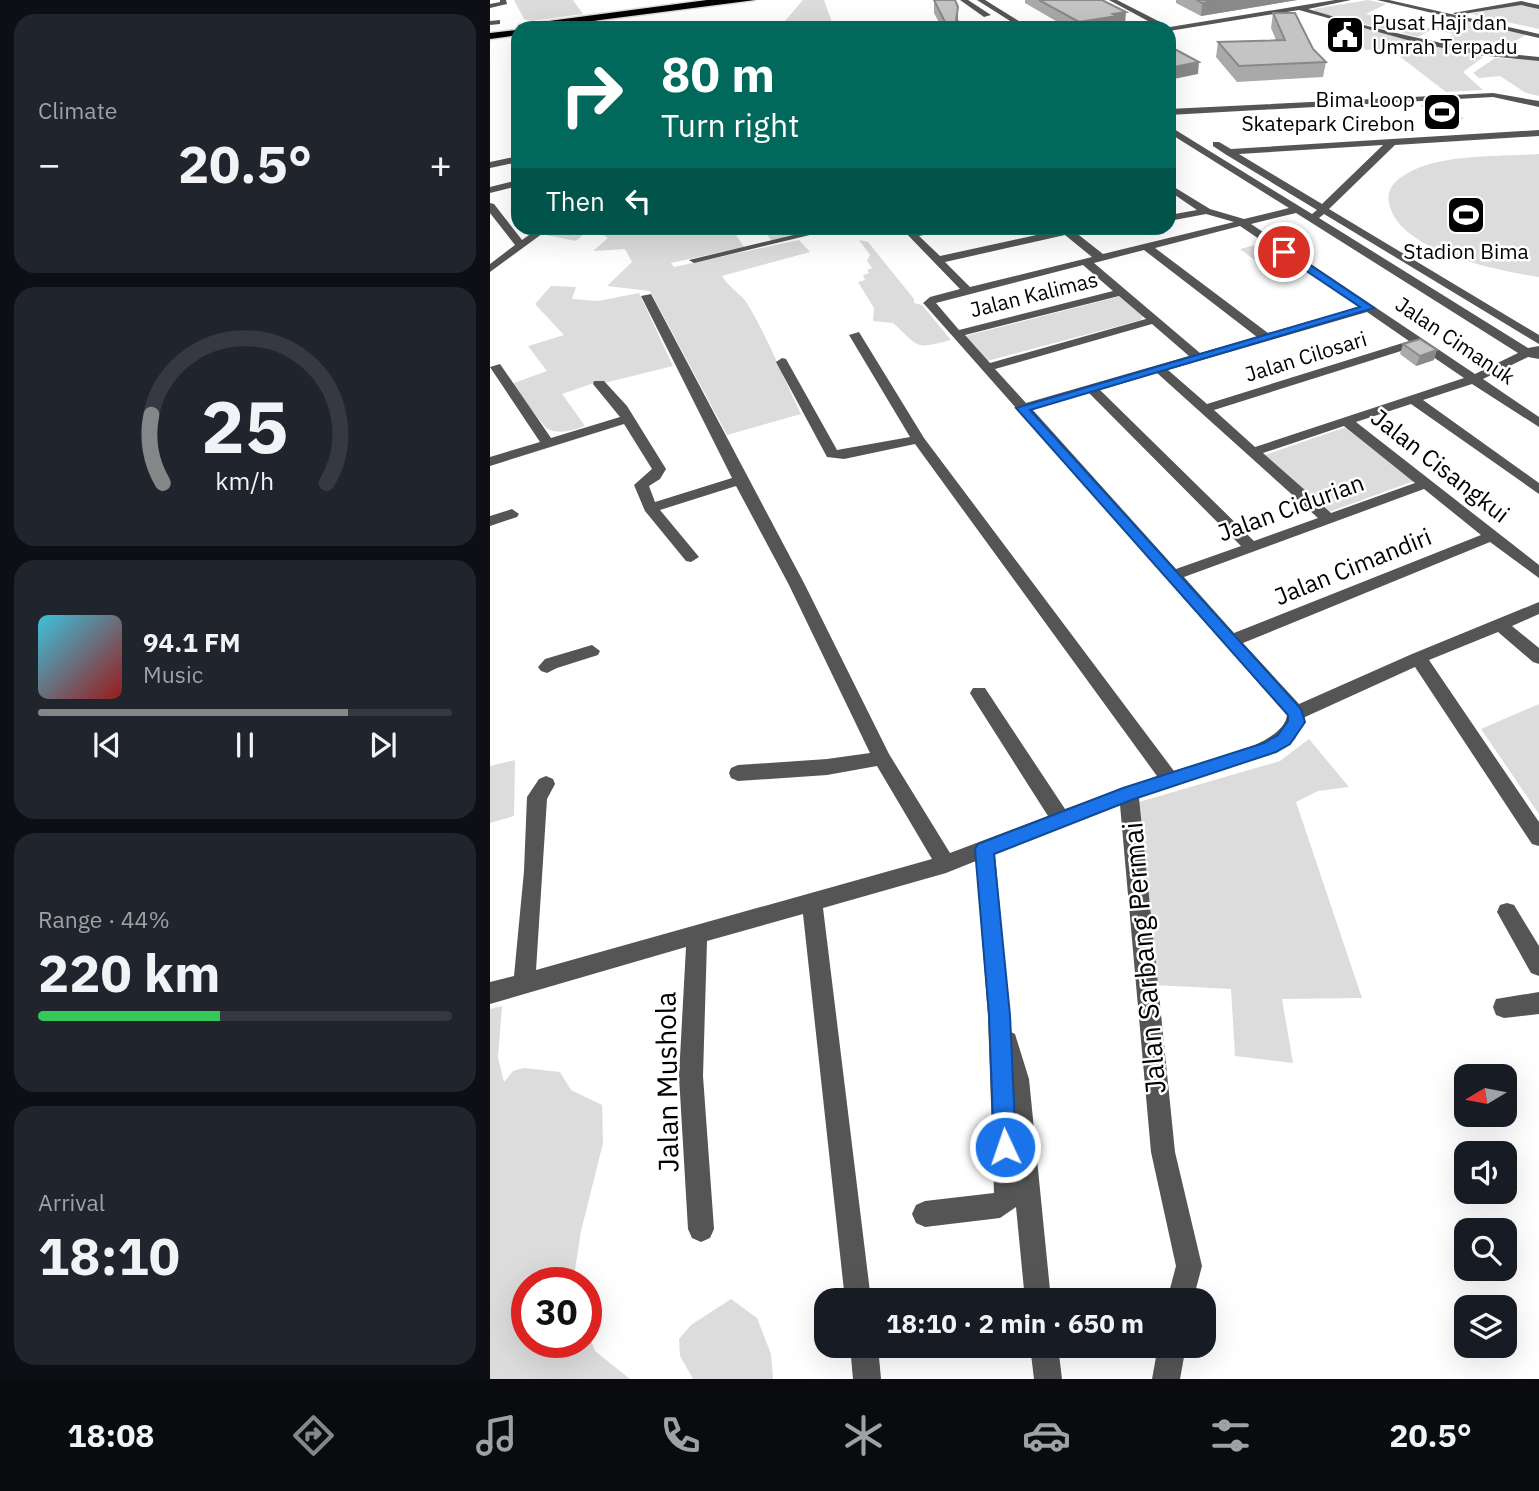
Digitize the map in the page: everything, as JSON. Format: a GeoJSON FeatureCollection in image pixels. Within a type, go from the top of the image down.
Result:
{"type":"FeatureCollection","features":[{"type":"Feature","properties":{"kind":"highway"},"geometry":{"type":"LineString","coordinates":[[580,21],[725,0]]}},
{"type":"Feature","properties":{"kind":"highway"},"geometry":{"type":"LineString","coordinates":[[602,21],[743,0]]}},
{"type":"Feature","properties":{"kind":"highway"},"geometry":{"type":"LineString","coordinates":[[490,34],[511,31]]}},
{"type":"Feature","properties":{"kind":"street"},"geometry":{"type":"LineString","coordinates":[[490,6],[504,4],[503,0]]}},
{"type":"Feature","properties":{"kind":"street"},"geometry":{"type":"LineString","coordinates":[[963,0],[997,21]]}},
{"type":"Feature","properties":{"kind":"street"},"geometry":{"type":"LineString","coordinates":[[980,0],[1014,21]]}},
{"type":"Feature","properties":{"kind":"street"},"geometry":{"type":"LineString","coordinates":[[1112,0],[1153,21]]}},
{"type":"Feature","properties":{"kind":"street"},"geometry":{"type":"LineString","coordinates":[[1176,28],[1348,0]]}},
{"type":"Feature","properties":{"kind":"street"},"geometry":{"type":"LineString","coordinates":[[1380,0],[1539,33]]}},
{"type":"Feature","properties":{"kind":"street"},"geometry":{"type":"LineString","coordinates":[[1400,0],[1539,33]]}},
{"type":"Feature","properties":{"kind":"street"},"geometry":{"type":"LineString","coordinates":[[1457,13],[1530,0]]}},
{"type":"Feature","properties":{"kind":"street"},"geometry":{"type":"LineString","coordinates":[[1521,3],[1539,7]]}},
{"type":"Feature","properties":{"kind":"street"},"geometry":{"type":"LineString","coordinates":[[1299,8],[1332,19],[1492,56],[1539,59]]}},
{"type":"Feature","properties":{"kind":"street"},"geometry":{"type":"LineString","coordinates":[[1230,19],[1276,21]]}},
{"type":"Feature","properties":{"kind":"street"},"geometry":{"type":"LineString","coordinates":[[1311,20],[1332,19]]}},
{"type":"Feature","properties":{"kind":"street"},"geometry":{"type":"LineString","coordinates":[[1176,114],[1493,95],[1539,104]]}},
{"type":"Feature","properties":{"kind":"street"},"geometry":{"type":"LineString","coordinates":[[1176,133],[1313,219],[1536,352]]}},
{"type":"Feature","properties":{"kind":"street"},"geometry":{"type":"LineString","coordinates":[[1213,156],[1230,152],[1539,133]]}},
{"type":"Feature","properties":{"kind":"street"},"geometry":{"type":"LineString","coordinates":[[1176,141],[1186,139]]}},
{"type":"Feature","properties":{"kind":"street"},"geometry":{"type":"LineString","coordinates":[[1209,140],[1539,340]]}},
{"type":"Feature","properties":{"kind":"street"},"geometry":{"type":"LineString","coordinates":[[1313,219],[1392,142]]}},
{"type":"Feature","properties":{"kind":"street"},"geometry":{"type":"LineString","coordinates":[[490,165],[511,160]]}},
{"type":"Feature","properties":{"kind":"street"},"geometry":{"type":"LineString","coordinates":[[490,190],[511,185]]}},
{"type":"Feature","properties":{"kind":"street"},"geometry":{"type":"LineString","coordinates":[[1176,192],[1206,211]]}},
{"type":"Feature","properties":{"kind":"street"},"geometry":{"type":"LineString","coordinates":[[490,206],[511,232]]}},
{"type":"Feature","properties":{"kind":"street"},"geometry":{"type":"LineString","coordinates":[[490,993],[946,864],[1129,793],[1284,740],[1296,722],[1296,713],[929,303],[934,299],[968,290],[1298,209]]}},
{"type":"Feature","properties":{"kind":"street"},"geometry":{"type":"LineString","coordinates":[[1176,217],[1206,211]]}},
{"type":"Feature","properties":{"kind":"street","name":"Jalan Cimanuk"},"geometry":{"type":"LineString","coordinates":[[1206,211],[1230,216],[1242,223],[1539,422]]}},
{"type":"Feature","properties":{"kind":"street"},"geometry":{"type":"LineString","coordinates":[[513,235],[522,246]]}},
{"type":"Feature","properties":{"kind":"street"},"geometry":{"type":"LineString","coordinates":[[490,269],[496,260],[536,235]]}},
{"type":"Feature","properties":{"kind":"street"},"geometry":{"type":"LineString","coordinates":[[694,260],[806,235]]}},
{"type":"Feature","properties":{"kind":"street"},"geometry":{"type":"LineString","coordinates":[[913,235],[968,290]]}},
{"type":"Feature","properties":{"kind":"street"},"geometry":{"type":"LineString","coordinates":[[938,260],[1040,235]]}},
{"type":"Feature","properties":{"kind":"street"},"geometry":{"type":"LineString","coordinates":[[1072,235],[1101,258]]}},
{"type":"Feature","properties":{"kind":"street"},"geometry":{"type":"LineString","coordinates":[[1147,247],[1266,338]]}},
{"type":"Feature","properties":{"kind":"street"},"geometry":{"type":"LineString","coordinates":[[1086,262],[1198,357]]}},
{"type":"Feature","properties":{"kind":"street","name":"Jalan Kalimas"},"geometry":{"type":"LineString","coordinates":[[956,334],[1122,292]]}},
{"type":"Feature","properties":{"kind":"street"},"geometry":{"type":"LineString","coordinates":[[647,296],[740,480],[797,585],[883,758],[946,864]]}},
{"type":"Feature","properties":{"kind":"street"},"geometry":{"type":"LineString","coordinates":[[1022,408],[1368,308]]}},
{"type":"Feature","properties":{"kind":"street"},"geometry":{"type":"LineString","coordinates":[[986,368],[1155,320]]}},
{"type":"Feature","properties":{"kind":"street"},"geometry":{"type":"LineString","coordinates":[[855,335],[918,439],[1170,780]]}},
{"type":"Feature","properties":{"kind":"street","name":"Jalan Cilosari"},"geometry":{"type":"LineString","coordinates":[[1204,409],[1418,342]]}},
{"type":"Feature","properties":{"kind":"street"},"geometry":{"type":"LineString","coordinates":[[1253,452],[1474,379],[1536,352]]}},
{"type":"Feature","properties":{"kind":"street"},"geometry":{"type":"LineString","coordinates":[[782,362],[832,454],[844,455],[918,439]]}},
{"type":"Feature","properties":{"kind":"street"},"geometry":{"type":"LineString","coordinates":[[492,365],[548,443]]}},
{"type":"Feature","properties":{"kind":"street"},"geometry":{"type":"LineString","coordinates":[[1160,369],[1327,518]]}},
{"type":"Feature","properties":{"kind":"street"},"geometry":{"type":"LineString","coordinates":[[599,384],[622,409],[659,469],[655,476],[640,485],[650,508],[691,557]]}},
{"type":"Feature","properties":{"kind":"street"},"geometry":{"type":"LineString","coordinates":[[1091,388],[1251,547]]}},
{"type":"Feature","properties":{"kind":"street"},"geometry":{"type":"LineString","coordinates":[[1413,399],[1539,490]]}},
{"type":"Feature","properties":{"kind":"street"},"geometry":{"type":"LineString","coordinates":[[490,462],[626,419]]}},
{"type":"Feature","properties":{"kind":"street","name":"Jalan Cisangkui"},"geometry":{"type":"LineString","coordinates":[[1346,421],[1539,573]]}},
{"type":"Feature","properties":{"kind":"street"},"geometry":{"type":"LineString","coordinates":[[650,508],[740,480]]}},
{"type":"Feature","properties":{"kind":"street","name":"Jalan Cidurian"},"geometry":{"type":"LineString","coordinates":[[1172,576],[1425,484]]}},
{"type":"Feature","properties":{"kind":"street"},"geometry":{"type":"LineString","coordinates":[[490,521],[512,514]]}},
{"type":"Feature","properties":{"kind":"street","name":"Jalan Cimandiri"},"geometry":{"type":"LineString","coordinates":[[1231,641],[1492,536]]}},
{"type":"Feature","properties":{"kind":"street"},"geometry":{"type":"LineString","coordinates":[[1296,713],[1539,608]]}},
{"type":"Feature","properties":{"kind":"street"},"geometry":{"type":"LineString","coordinates":[[1500,624],[1539,658]]}},
{"type":"Feature","properties":{"kind":"street"},"geometry":{"type":"LineString","coordinates":[[547,667],[551,663],[592,650]]}},
{"type":"Feature","properties":{"kind":"street"},"geometry":{"type":"LineString","coordinates":[[1418,658],[1539,838]]}},
{"type":"Feature","properties":{"kind":"street"},"geometry":{"type":"LineString","coordinates":[[979,693],[1061,820]]}},
{"type":"Feature","properties":{"kind":"street"},"geometry":{"type":"LineString","coordinates":[[738,773],[827,767],[883,758]]}},
{"type":"Feature","properties":{"kind":"street"},"geometry":{"type":"LineString","coordinates":[[524,983],[534,871],[537,797],[546,784]]}},
{"type":"Feature","properties":{"kind":"street","name":"Jalan Sarbang Permai"},"geometry":{"type":"LineString","coordinates":[[1129,793],[1163,1152],[1189,1266],[1183,1288]]}},
{"type":"Feature","properties":{"kind":"street"},"geometry":{"type":"LineString","coordinates":[[925,1214],[1000,1205],[1007,1199],[999,1015],[985,849]]}},
{"type":"Feature","properties":{"kind":"street"},"geometry":{"type":"LineString","coordinates":[[812,903],[857,1288]]}},
{"type":"Feature","properties":{"kind":"street"},"geometry":{"type":"LineString","coordinates":[[1507,912],[1539,966]]}},
{"type":"Feature","properties":{"kind":"street","name":"Jalan Mushola"},"geometry":{"type":"LineString","coordinates":[[697,935],[691,1076],[701,1228]]}},
{"type":"Feature","properties":{"kind":"street"},"geometry":{"type":"LineString","coordinates":[[1504,1007],[1539,1003]]}},
{"type":"Feature","properties":{"kind":"street"},"geometry":{"type":"LineString","coordinates":[[999,1015],[1017,1079],[1037,1288]]}},
{"type":"Feature","properties":{"kind":"street"},"geometry":{"type":"LineString","coordinates":[[865,1358],[867,1379]]}},
{"type":"Feature","properties":{"kind":"street"},"geometry":{"type":"LineString","coordinates":[[1045,1358],[1048,1379]]}},
{"type":"Feature","properties":{"kind":"street"},"geometry":{"type":"LineString","coordinates":[[1166,1379],[1170,1358]]}},
{"type":"Feature","properties":{"kind":"shaded area"},"geometry":{"type":"Polygon","coordinates":[[[514,0],[573,0],[583,14],[531,21],[524,19],[514,0]]]}},
{"type":"Feature","properties":{"kind":"shaded area"},"geometry":{"type":"Polygon","coordinates":[[[803,0],[824,0],[832,21],[785,21],[803,0]]]}},
{"type":"Feature","properties":{"kind":"shaded area"},"geometry":{"type":"Polygon","coordinates":[[[1368,0],[1386,4],[1366,14],[1433,29],[1418,37],[1317,13],[1313,9],[1368,0]]]}},
{"type":"Feature","properties":{"kind":"shaded area"},"geometry":{"type":"Polygon","coordinates":[[[1521,4],[1539,8],[1539,29],[1471,14],[1521,4]]]}},
{"type":"Feature","properties":{"kind":"shaded area"},"geometry":{"type":"Polygon","coordinates":[[[1454,19],[1526,35],[1506,46],[1481,40],[1466,48],[1441,42],[1454,34],[1433,29],[1454,19]]]}},
{"type":"Feature","properties":{"kind":"shaded area"},"geometry":{"type":"Polygon","coordinates":[[[1353,25],[1483,57],[1463,72],[1483,90],[1446,92],[1390,49],[1365,50],[1353,25]]]}},
{"type":"Feature","properties":{"kind":"shaded area"},"geometry":{"type":"Polygon","coordinates":[[[1495,58],[1539,60],[1539,96],[1526,93],[1500,76],[1479,78],[1473,73],[1495,58]]]}},
{"type":"Feature","properties":{"kind":"shaded area","name":"Bima Loop Skatepark Cirebon"},"geometry":{"type":"Polygon","coordinates":[[[1445,104],[1464,119],[1438,121],[1420,105],[1445,104]]]}},
{"type":"Feature","properties":{"kind":"shaded area","name":"Stadion Bima"},"geometry":{"type":"Polygon","coordinates":[[[1539,154],[1539,277],[1478,264],[1432,247],[1398,223],[1390,207],[1388,197],[1393,185],[1403,176],[1433,163],[1539,154]]]}},
{"type":"Feature","properties":{"kind":"shaded area"},"geometry":{"type":"Polygon","coordinates":[[[546,235],[583,235],[576,241],[546,235]]]}},
{"type":"Feature","properties":{"kind":"shaded area"},"geometry":{"type":"Polygon","coordinates":[[[604,235],[736,235],[744,247],[671,263],[674,267],[799,240],[810,252],[722,276],[745,301],[756,318],[801,414],[727,435],[650,291],[607,286],[632,262],[625,249],[593,251],[608,238],[604,235]]]}},
{"type":"Feature","properties":{"kind":"shaded area"},"geometry":{"type":"Polygon","coordinates":[[[767,235],[797,235],[772,241],[767,235]]]}},
{"type":"Feature","properties":{"kind":"shaded area"},"geometry":{"type":"Polygon","coordinates":[[[859,240],[868,242],[914,299],[914,303],[922,305],[951,340],[930,345],[918,344],[893,323],[873,321],[874,308],[858,282],[865,280],[863,275],[869,273],[867,270],[872,268],[867,261],[870,255],[859,240]]]}},
{"type":"Feature","properties":{"kind":"shaded area"},"geometry":{"type":"Polygon","coordinates":[[[1259,244],[1295,269],[1274,274],[1240,249],[1259,244]]]}},
{"type":"Feature","properties":{"kind":"shaded area"},"geometry":{"type":"Polygon","coordinates":[[[551,286],[576,287],[572,299],[598,301],[639,293],[673,366],[596,385],[594,383],[562,394],[585,426],[565,432],[546,428],[511,384],[547,371],[528,346],[564,335],[535,304],[551,286]]]}},
{"type":"Feature","properties":{"kind":"shaded area"},"geometry":{"type":"Polygon","coordinates":[[[1121,296],[1143,316],[1141,320],[987,361],[965,336],[1121,296]]]}},
{"type":"Feature","properties":{"kind":"shaded area"},"geometry":{"type":"Polygon","coordinates":[[[1346,427],[1414,481],[1329,512],[1265,455],[1346,427]]]}},
{"type":"Feature","properties":{"kind":"shaded area"},"geometry":{"type":"Polygon","coordinates":[[[1539,704],[1539,814],[1481,729],[1539,704]]]}},
{"type":"Feature","properties":{"kind":"shaded area"},"geometry":{"type":"Polygon","coordinates":[[[1309,739],[1349,787],[1318,791],[1296,802],[1362,998],[1282,999],[1293,1063],[1235,1056],[1231,989],[1155,985],[1139,802],[1280,761],[1309,739]]]}},
{"type":"Feature","properties":{"kind":"shaded area"},"geometry":{"type":"Polygon","coordinates":[[[515,760],[514,816],[490,823],[490,766],[515,760]]]}},
{"type":"Feature","properties":{"kind":"shaded area"},"geometry":{"type":"Polygon","coordinates":[[[502,1006],[498,1058],[504,1082],[513,1071],[524,1068],[560,1072],[571,1090],[602,1105],[603,1143],[581,1231],[575,1267],[511,1267],[511,1358],[602,1357],[630,1379],[490,1379],[490,1009],[502,1006]]]}},
{"type":"Feature","properties":{"kind":"shaded area"},"geometry":{"type":"Polygon","coordinates":[[[731,1299],[757,1318],[771,1354],[773,1379],[693,1379],[680,1356],[679,1339],[691,1325],[731,1299]]]}},
{"type":"Feature","properties":{"kind":"building"},"geometry":{"type":"Polygon","coordinates":[[[934,0],[955,0],[958,7],[956,21],[944,21],[934,0]]]}},
{"type":"Feature","properties":{"kind":"building"},"geometry":{"type":"Polygon","coordinates":[[[1039,0],[1102,0],[1126,12],[1113,14],[1117,16],[1077,21],[1039,0]]]}},
{"type":"Feature","properties":{"kind":"building"},"geometry":{"type":"Polygon","coordinates":[[[1197,0],[1218,0],[1202,3],[1197,0]]]}},
{"type":"Feature","properties":{"kind":"building"},"geometry":{"type":"Polygon","coordinates":[[[1273,13],[1295,13],[1313,49],[1326,62],[1239,66],[1218,42],[1285,40],[1273,13]]]}},
{"type":"Feature","properties":{"kind":"building"},"geometry":{"type":"Polygon","coordinates":[[[1176,50],[1199,62],[1176,67],[1176,50]]]}},
{"type":"Feature","properties":{"kind":"building"},"geometry":{"type":"Polygon","coordinates":[[[1420,339],[1437,350],[1420,356],[1403,344],[1420,339]]]}},
{"type":"Feature","properties":{"kind":"place","name":"Pusat Haji dan Umrah Terpadu"},"geometry":{"type":"Point","coordinates":[1345,35]}},
{"type":"Feature","properties":{"kind":"place","name":"Bima Loop Skatepark Cirebon"},"geometry":{"type":"Point","coordinates":[1442,112]}},
{"type":"Feature","properties":{"kind":"place","name":"Stadion Bima"},"geometry":{"type":"Point","coordinates":[1466,215]}},
{"type":"Feature","properties":{"kind":"route"},"geometry":{"type":"LineString","coordinates":[[1005,1147],[999,1015],[985,849],[1129,793],[1270,747],[1284,740],[1296,722],[1296,713],[1022,408],[1368,308],[1284,252]]}}]}
